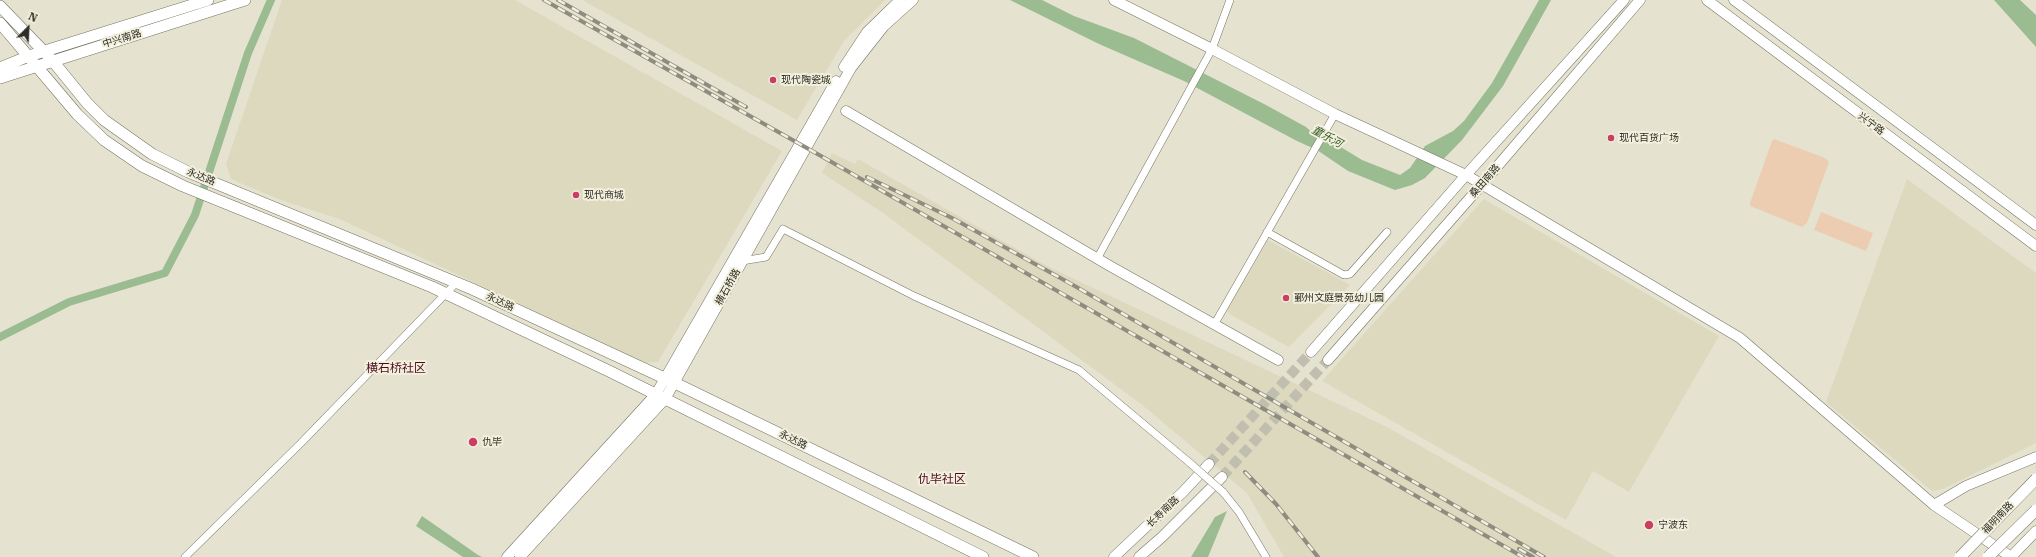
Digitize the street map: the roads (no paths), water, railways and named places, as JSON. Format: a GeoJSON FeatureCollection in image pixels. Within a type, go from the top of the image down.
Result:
{"type":"FeatureCollection","features":[{"type":"Feature","properties":{"kind":"main road","name":"中兴南路"},"geometry":{"type":"LineString","coordinates":[[0,68],[29,56],[208,0]]}},
{"type":"Feature","properties":{"kind":"main road","name":"中兴南路"},"geometry":{"type":"LineString","coordinates":[[0,78],[36,65],[245,0]]}},
{"type":"Feature","properties":{"kind":"main road","name":"横石桥路"},"geometry":{"type":"LineString","coordinates":[[520,557],[661,397],[853,52],[877,22],[900,0]]}},
{"type":"Feature","properties":{"kind":"main road","name":"横石桥路"},"geometry":{"type":"LineString","coordinates":[[670,381],[742,261],[851,68],[884,26],[913,0]]}},
{"type":"Feature","properties":{"kind":"main road"},"geometry":{"type":"LineString","coordinates":[[1114,0],[1212,49],[1334,114],[1466,175],[1740,338],[1934,505],[2011,557],[2036,532]]}},
{"type":"Feature","properties":{"kind":"main road","name":"桑田南路"},"geometry":{"type":"LineString","coordinates":[[1311,352],[1466,175],[1624,0]]}},
{"type":"Feature","properties":{"kind":"main road","name":"桑田南路"},"geometry":{"type":"LineString","coordinates":[[1328,360],[1640,0]]}},
{"type":"Feature","properties":{"kind":"main road","name":"兴宁路"},"geometry":{"type":"LineString","coordinates":[[1707,0],[2036,246]]}},
{"type":"Feature","properties":{"kind":"main road","name":"兴宁路"},"geometry":{"type":"LineString","coordinates":[[1734,0],[2036,225]]}},
{"type":"Feature","properties":{"kind":"main road","name":"永达路"},"geometry":{"type":"LineString","coordinates":[[0,6],[52,60],[87,103],[104,120],[152,154],[188,172],[457,282],[670,381],[1034,557]]}},
{"type":"Feature","properties":{"kind":"main road","name":"永达路"},"geometry":{"type":"LineString","coordinates":[[0,23],[77,114],[104,140],[142,166],[183,186],[446,294],[661,397],[983,557]]}},
{"type":"Feature","properties":{"kind":"main road"},"geometry":{"type":"LineString","coordinates":[[846,111],[1097,259],[1278,360]]}},
{"type":"Feature","properties":{"kind":"main road","name":"横石桥路"},"geometry":{"type":"LineString","coordinates":[[507,557],[661,397]]}},
{"type":"Feature","properties":{"kind":"main road"},"geometry":{"type":"LineString","coordinates":[[1934,505],[1966,486],[2036,457]]}},
{"type":"Feature","properties":{"kind":"main road","name":"长寿南路"},"geometry":{"type":"LineString","coordinates":[[1114,557],[1184,492],[1209,464]]}},
{"type":"Feature","properties":{"kind":"main road","name":"长寿南路"},"geometry":{"type":"LineString","coordinates":[[1140,557],[1222,477]]}},
{"type":"Feature","properties":{"kind":"main road","name":"福明南路"},"geometry":{"type":"LineString","coordinates":[[1960,557],[2036,479]]}},
{"type":"Feature","properties":{"kind":"main road","name":"福明南路"},"geometry":{"type":"LineString","coordinates":[[1988,557],[2036,510]]}},
{"type":"Feature","properties":{"kind":"street"},"geometry":{"type":"LineString","coordinates":[[1097,259],[1212,49],[1230,0]]}},
{"type":"Feature","properties":{"kind":"street"},"geometry":{"type":"LineString","coordinates":[[1214,325],[1334,114]]}},
{"type":"Feature","properties":{"kind":"street"},"geometry":{"type":"LineString","coordinates":[[742,261],[766,257],[783,229],[914,296],[1079,370],[1223,492],[1239,512],[1266,557]]}},
{"type":"Feature","properties":{"kind":"street"},"geometry":{"type":"LineString","coordinates":[[1267,232],[1344,275],[1350,274],[1387,232]]}},
{"type":"Feature","properties":{"kind":"street"},"geometry":{"type":"LineString","coordinates":[[185,557],[301,443],[457,282]]}},
{"type":"Feature","properties":{"kind":"waterway"},"geometry":{"type":"LineString","coordinates":[[0,337],[69,302],[165,273],[195,215],[248,53],[271,0]]}},
{"type":"Feature","properties":{"kind":"tunnel"},"geometry":{"type":"LineString","coordinates":[[1209,464],[1311,352]]}},
{"type":"Feature","properties":{"kind":"tunnel"},"geometry":{"type":"LineString","coordinates":[[1222,477],[1328,360]]}},
{"type":"Feature","properties":{"kind":"railway"},"geometry":{"type":"LineString","coordinates":[[544,0],[821,156],[1523,557]]}},
{"type":"Feature","properties":{"kind":"railway"},"geometry":{"type":"LineString","coordinates":[[558,0],[746,107]]}},
{"type":"Feature","properties":{"kind":"railway"},"geometry":{"type":"LineString","coordinates":[[867,177],[952,218],[1073,285],[1544,557]]}},
{"type":"Feature","properties":{"kind":"railway"},"geometry":{"type":"LineString","coordinates":[[1245,472],[1276,504],[1318,557]]}},
{"type":"Feature","properties":{"kind":"railway"},"geometry":{"type":"LineString","coordinates":[[1519,549],[1533,557]]}},
{"type":"Feature","properties":{"kind":"place","name":"现代陶瓷城"},"geometry":{"type":"Point","coordinates":[773,80]}},
{"type":"Feature","properties":{"kind":"place","name":"现代百货广场"},"geometry":{"type":"Point","coordinates":[1611,138]}},
{"type":"Feature","properties":{"kind":"place","name":"现代商城"},"geometry":{"type":"Point","coordinates":[576,195]}},
{"type":"Feature","properties":{"kind":"place","name":"鄞州文庭景苑幼儿园"},"geometry":{"type":"Point","coordinates":[1286,298]}},
{"type":"Feature","properties":{"kind":"place","name":"仇毕"},"geometry":{"type":"Point","coordinates":[473,442]}},
{"type":"Feature","properties":{"kind":"place","name":"宁波东"},"geometry":{"type":"Point","coordinates":[1649,525]}},
{"type":"Feature","properties":{"kind":"district","name":"横石桥社区"},"geometry":{"type":"Point","coordinates":[396,369]}},
{"type":"Feature","properties":{"kind":"district","name":"仇毕社区"},"geometry":{"type":"Point","coordinates":[942,480]}},
{"type":"Feature","properties":{"kind":"water label","name":"童乐河"},"geometry":{"type":"Point","coordinates":[1327,137]}}]}
